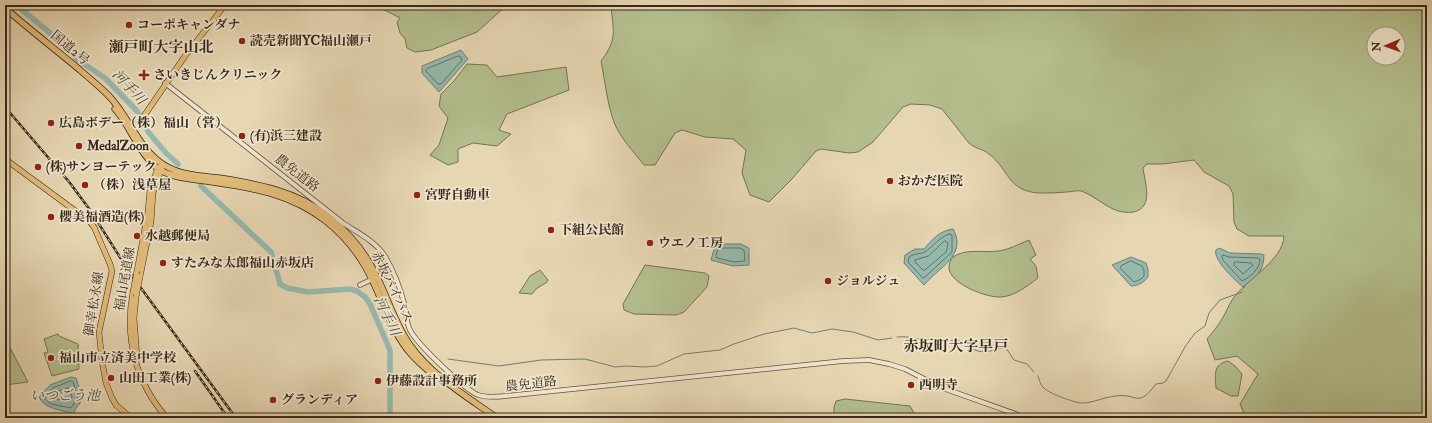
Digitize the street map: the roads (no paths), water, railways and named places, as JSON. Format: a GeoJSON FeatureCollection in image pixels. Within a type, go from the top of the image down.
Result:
{"type":"FeatureCollection","features":[{"type":"Feature","properties":{"kind":"highway","name":"国道2号"},"geometry":{"type":"LineString","coordinates":[[5,8],[105,92],[123,113],[146,156],[161,168]]}},
{"type":"Feature","properties":{"kind":"highway","name":"国道2号"},"geometry":{"type":"LineString","coordinates":[[5,13],[100,92],[129,126]]}},
{"type":"Feature","properties":{"kind":"highway","name":"赤坂バイパス"},"geometry":{"type":"LineString","coordinates":[[161,168],[271,187],[301,199],[327,216],[341,228],[362,251],[396,332],[411,354],[435,376],[495,418]]}},
{"type":"Feature","properties":{"kind":"main road"},"geometry":{"type":"LineString","coordinates":[[129,126],[144,116],[165,83],[225,5]]}},
{"type":"Feature","properties":{"kind":"main road","name":"御幸松永線"},"geometry":{"type":"LineString","coordinates":[[5,159],[89,221],[94,227],[112,271],[99,332],[106,383],[116,405],[131,418]]}},
{"type":"Feature","properties":{"kind":"main road","name":"福山尾道線"},"geometry":{"type":"LineString","coordinates":[[161,168],[150,189],[148,212],[129,312],[130,337],[137,371],[159,409],[167,418]]}},
{"type":"Feature","properties":{"kind":"main road","name":"福山尾道線"},"geometry":{"type":"LineString","coordinates":[[142,379],[134,332],[134,318],[136,298],[151,222],[153,193],[161,168]]}},
{"type":"Feature","properties":{"kind":"street","name":"農免道路"},"geometry":{"type":"LineString","coordinates":[[165,83],[343,223],[372,242],[385,256],[399,285],[409,329],[414,337],[427,352],[470,391],[479,395],[494,397],[506,396],[843,361],[869,360],[905,369],[940,386],[1027,418]]}},
{"type":"Feature","properties":{"kind":"street"},"geometry":{"type":"LineString","coordinates":[[360,285],[392,270]]}},
{"type":"Feature","properties":{"kind":"water"},"geometry":{"type":"Polygon","coordinates":[[[461,50],[468,59],[439,92],[422,73],[422,66],[461,50]]]}},
{"type":"Feature","properties":{"kind":"water"},"geometry":{"type":"Polygon","coordinates":[[[953,229],[957,238],[957,246],[954,254],[924,285],[904,263],[905,255],[915,249],[924,249],[940,234],[953,229]]]}},
{"type":"Feature","properties":{"kind":"water"},"geometry":{"type":"Polygon","coordinates":[[[717,244],[741,244],[749,248],[749,265],[733,266],[711,260],[717,244]]]}},
{"type":"Feature","properties":{"kind":"water"},"geometry":{"type":"Polygon","coordinates":[[[1219,248],[1230,253],[1264,255],[1261,270],[1243,287],[1225,270],[1221,264],[1216,254],[1216,250],[1219,248]]]}},
{"type":"Feature","properties":{"kind":"water"},"geometry":{"type":"Polygon","coordinates":[[[1131,257],[1146,263],[1148,277],[1145,281],[1131,286],[1112,265],[1131,257]]]}},
{"type":"Feature","properties":{"kind":"water","name":"いつごう池"},"geometry":{"type":"Polygon","coordinates":[[[71,377],[76,378],[81,397],[80,403],[74,414],[45,405],[39,397],[50,385],[71,377]]]}},
{"type":"Feature","properties":{"kind":"waterway","name":"河手川"},"geometry":{"type":"LineString","coordinates":[[16,5],[66,46],[78,60],[105,78],[137,111],[149,133],[166,153],[178,164]]}},
{"type":"Feature","properties":{"kind":"waterway","name":"河手川"},"geometry":{"type":"LineString","coordinates":[[201,186],[271,252],[280,284],[287,288],[308,292],[350,289],[357,291],[365,297],[370,304],[390,350],[390,418]]}},
{"type":"Feature","properties":{"kind":"waterway"},"geometry":{"type":"LineString","coordinates":[[1038,376],[1041,384],[1050,392],[1078,403],[1116,396],[1141,398],[1150,392],[1156,384],[1166,381],[1185,347],[1195,333],[1205,326],[1209,313],[1220,300],[1242,292]]}},
{"type":"Feature","properties":{"kind":"waterway"},"geometry":{"type":"LineString","coordinates":[[448,359],[499,366],[541,360],[585,359],[615,367],[645,367],[657,366],[684,354],[720,350],[764,334],[794,328],[812,333],[832,329],[853,332],[878,340],[892,338]]}},
{"type":"Feature","properties":{"kind":"waterway"},"geometry":{"type":"LineString","coordinates":[[897,337],[908,337],[935,342],[960,341]]}},
{"type":"Feature","properties":{"kind":"waterway"},"geometry":{"type":"LineString","coordinates":[[964,343],[974,350],[982,352],[1006,348],[1014,360],[1027,364],[1034,372]]}},
{"type":"Feature","properties":{"kind":"railway"},"geometry":{"type":"LineString","coordinates":[[5,107],[70,183],[90,210],[130,273],[236,418]]}},
{"type":"Feature","properties":{"kind":"railway"},"geometry":{"type":"LineString","coordinates":[[195,371],[228,418]]}},
{"type":"Feature","properties":{"kind":"place","name":"コーポキャンダナ"},"geometry":{"type":"Point","coordinates":[129,25]}},
{"type":"Feature","properties":{"kind":"place","name":"読売新聞YC福山瀬戸"},"geometry":{"type":"Point","coordinates":[242,41]}},
{"type":"Feature","properties":{"kind":"place","name":"さいきじんクリニック"},"geometry":{"type":"Point","coordinates":[144,75]}},
{"type":"Feature","properties":{"kind":"place","name":"広島ボデー（株）福山（営）"},"geometry":{"type":"Point","coordinates":[51,123]}},
{"type":"Feature","properties":{"kind":"place","name":"(有)浜三建設"},"geometry":{"type":"Point","coordinates":[242,136]}},
{"type":"Feature","properties":{"kind":"place","name":"MedalZoon"},"geometry":{"type":"Point","coordinates":[79,146]}},
{"type":"Feature","properties":{"kind":"place","name":"(株)サンヨーテック"},"geometry":{"type":"Point","coordinates":[38,167]}},
{"type":"Feature","properties":{"kind":"place","name":"おかだ医院"},"geometry":{"type":"Point","coordinates":[890,181]}},
{"type":"Feature","properties":{"kind":"place","name":"（株）浅草屋"},"geometry":{"type":"Point","coordinates":[85,185]}},
{"type":"Feature","properties":{"kind":"place","name":"宮野自動車"},"geometry":{"type":"Point","coordinates":[417,195]}},
{"type":"Feature","properties":{"kind":"place","name":"櫻美福酒造(株)"},"geometry":{"type":"Point","coordinates":[51,217]}},
{"type":"Feature","properties":{"kind":"place","name":"下組公民館"},"geometry":{"type":"Point","coordinates":[551,230]}},
{"type":"Feature","properties":{"kind":"place","name":"水越郵便局"},"geometry":{"type":"Point","coordinates":[137,236]}},
{"type":"Feature","properties":{"kind":"place","name":"ウエノ工房"},"geometry":{"type":"Point","coordinates":[650,243]}},
{"type":"Feature","properties":{"kind":"place","name":"すたみな太郎福山赤坂店"},"geometry":{"type":"Point","coordinates":[163,263]}},
{"type":"Feature","properties":{"kind":"place","name":"ジョルジュ"},"geometry":{"type":"Point","coordinates":[828,281]}},
{"type":"Feature","properties":{"kind":"place","name":"福山市立済美中学校"},"geometry":{"type":"Point","coordinates":[51,358]}},
{"type":"Feature","properties":{"kind":"place","name":"山田工業(株)"},"geometry":{"type":"Point","coordinates":[111,378]}},
{"type":"Feature","properties":{"kind":"place","name":"伊藤設計事務所"},"geometry":{"type":"Point","coordinates":[378,381]}},
{"type":"Feature","properties":{"kind":"place","name":"西明寺"},"geometry":{"type":"Point","coordinates":[911,385]}},
{"type":"Feature","properties":{"kind":"place","name":"グランディア"},"geometry":{"type":"Point","coordinates":[273,400]}},
{"type":"Feature","properties":{"kind":"district","name":"瀬戸町大字山北"},"geometry":{"type":"Point","coordinates":[161,47]}},
{"type":"Feature","properties":{"kind":"district","name":"赤坂町大字早戸"},"geometry":{"type":"Point","coordinates":[956,346]}}]}
